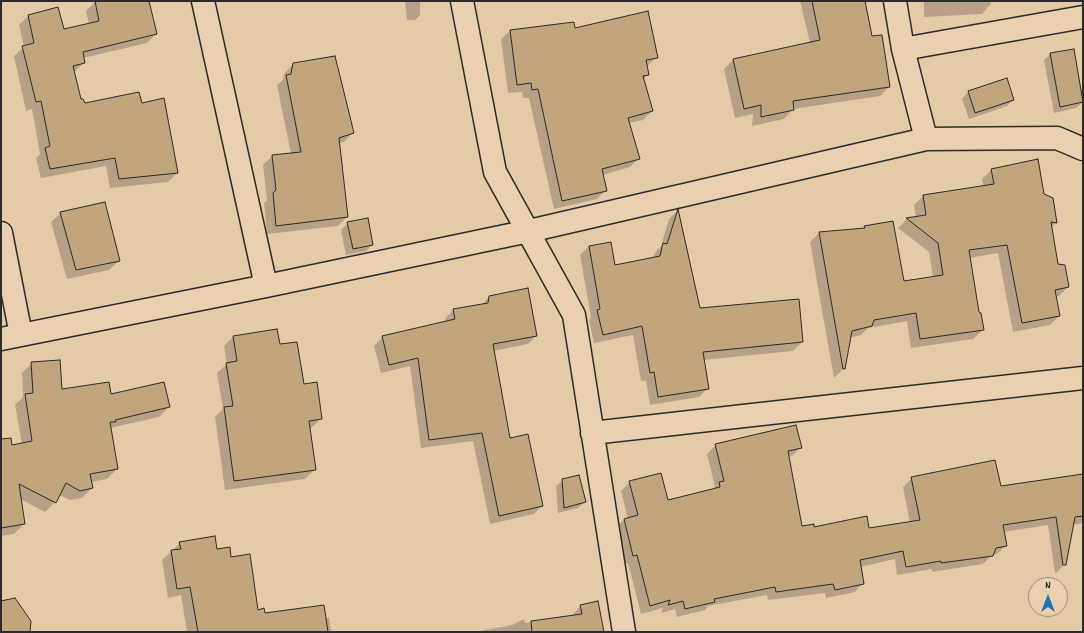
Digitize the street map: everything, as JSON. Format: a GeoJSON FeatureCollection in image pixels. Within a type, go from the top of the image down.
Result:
{"type":"FeatureCollection","features":[{"type":"Feature","properties":{"kind":"street"},"geometry":{"type":"LineString","coordinates":[[204,1],[266,286]]}},
{"type":"Feature","properties":{"kind":"street"},"geometry":{"type":"LineString","coordinates":[[462,1],[495,172],[529,231],[574,315],[624,632]]}},
{"type":"Feature","properties":{"kind":"street"},"geometry":{"type":"LineString","coordinates":[[895,1],[904,49],[926,139]]}},
{"type":"Feature","properties":{"kind":"street"},"geometry":{"type":"LineString","coordinates":[[904,49],[1083,17]]}},
{"type":"Feature","properties":{"kind":"street"},"geometry":{"type":"LineString","coordinates":[[1,233],[11,337],[529,231],[926,139],[1057,138],[1083,149]]}},
{"type":"Feature","properties":{"kind":"street"},"geometry":{"type":"LineString","coordinates":[[592,433],[1083,378]]}},
{"type":"Feature","properties":{"kind":"building"},"geometry":{"type":"Polygon","coordinates":[[[95,1],[149,1],[157,34],[83,52],[85,63],[73,66],[81,99],[83,99],[85,103],[139,92],[142,103],[164,98],[178,173],[119,179],[115,158],[50,169],[45,148],[50,146],[41,101],[36,102],[22,46],[34,43],[28,15],[58,7],[64,29],[99,21],[95,1]]]}},
{"type":"Feature","properties":{"kind":"building"},"geometry":{"type":"Polygon","coordinates":[[[812,1],[865,1],[872,36],[882,35],[890,87],[793,101],[794,110],[761,117],[761,105],[744,109],[733,59],[820,40],[812,1]]]}},
{"type":"Feature","properties":{"kind":"building"},"geometry":{"type":"Polygon","coordinates":[[[648,11],[658,58],[646,60],[649,75],[643,76],[653,111],[628,118],[640,159],[602,169],[607,191],[562,201],[538,89],[532,90],[531,83],[517,85],[510,30],[574,22],[575,28],[648,11]]]}},
{"type":"Feature","properties":{"kind":"building"},"geometry":{"type":"Polygon","coordinates":[[[1074,49],[1083,102],[1060,107],[1050,53],[1074,49]]]}},
{"type":"Feature","properties":{"kind":"building"},"geometry":{"type":"Polygon","coordinates":[[[335,56],[354,133],[339,138],[348,217],[276,226],[273,193],[276,190],[272,155],[301,152],[286,75],[291,74],[293,63],[335,56]]]}},
{"type":"Feature","properties":{"kind":"building"},"geometry":{"type":"Polygon","coordinates":[[[1007,78],[1014,100],[975,113],[968,91],[1007,78]]]}},
{"type":"Feature","properties":{"kind":"building"},"geometry":{"type":"Polygon","coordinates":[[[1038,159],[1044,194],[1053,198],[1057,223],[1051,222],[1058,264],[1065,265],[1069,287],[1055,290],[1060,316],[1022,323],[1007,245],[969,250],[979,312],[981,313],[984,330],[920,339],[916,313],[874,320],[872,326],[852,331],[845,369],[843,369],[819,232],[865,228],[864,226],[893,221],[904,281],[943,275],[938,243],[906,218],[926,215],[923,195],[994,184],[991,169],[1038,159]]]}},
{"type":"Feature","properties":{"kind":"building"},"geometry":{"type":"Polygon","coordinates":[[[105,202],[120,261],[76,270],[60,212],[105,202]]]}},
{"type":"Feature","properties":{"kind":"building"},"geometry":{"type":"Polygon","coordinates":[[[678,209],[700,308],[799,299],[803,342],[703,352],[709,389],[658,397],[654,372],[650,373],[642,326],[603,335],[597,310],[600,309],[589,246],[611,242],[615,265],[660,256],[663,243],[667,244],[678,209]]]}},
{"type":"Feature","properties":{"kind":"building"},"geometry":{"type":"Polygon","coordinates":[[[368,218],[373,245],[353,249],[347,222],[368,218]]]}},
{"type":"Feature","properties":{"kind":"building"},"geometry":{"type":"Polygon","coordinates":[[[528,288],[537,336],[493,344],[510,438],[528,434],[543,506],[499,516],[482,433],[429,440],[418,358],[389,365],[382,336],[455,319],[453,309],[488,303],[489,296],[528,288]]]}},
{"type":"Feature","properties":{"kind":"building"},"geometry":{"type":"Polygon","coordinates":[[[277,329],[280,344],[297,342],[304,384],[317,382],[322,419],[309,421],[316,470],[234,481],[224,407],[233,406],[226,363],[237,361],[233,336],[277,329]]]}},
{"type":"Feature","properties":{"kind":"building"},"geometry":{"type":"Polygon","coordinates":[[[60,360],[62,389],[109,382],[111,394],[164,382],[170,407],[115,420],[116,422],[110,422],[118,469],[90,474],[93,488],[80,491],[66,483],[56,503],[19,484],[25,524],[1,528],[1,439],[11,438],[12,445],[32,441],[25,394],[33,393],[31,362],[60,360]]]}},
{"type":"Feature","properties":{"kind":"building"},"geometry":{"type":"Polygon","coordinates":[[[796,425],[802,448],[788,451],[802,526],[814,524],[814,527],[867,516],[869,528],[920,520],[911,477],[995,460],[1001,486],[1083,474],[1083,516],[1075,517],[1066,565],[1063,565],[1056,517],[1003,525],[1007,546],[996,548],[993,556],[941,563],[941,561],[906,567],[903,551],[860,560],[864,584],[835,590],[833,584],[776,592],[775,587],[714,599],[715,602],[685,609],[683,601],[668,605],[670,600],[650,606],[637,555],[633,556],[624,519],[638,515],[629,481],[661,473],[668,500],[720,487],[719,482],[724,481],[715,444],[796,425]]]}},
{"type":"Feature","properties":{"kind":"building"},"geometry":{"type":"Polygon","coordinates":[[[579,475],[586,502],[564,508],[562,479],[579,475]]]}},
{"type":"Feature","properties":{"kind":"building"},"geometry":{"type":"Polygon","coordinates":[[[215,536],[217,549],[230,547],[231,557],[250,554],[258,610],[264,608],[265,613],[324,605],[328,632],[198,632],[190,587],[177,589],[171,550],[181,549],[179,542],[215,536]]]}},
{"type":"Feature","properties":{"kind":"building"},"geometry":{"type":"Polygon","coordinates":[[[15,598],[31,621],[30,632],[1,632],[1,601],[15,598]]]}},
{"type":"Feature","properties":{"kind":"building"},"geometry":{"type":"Polygon","coordinates":[[[598,601],[604,632],[532,632],[531,621],[582,614],[580,605],[598,601]]]}}]}
